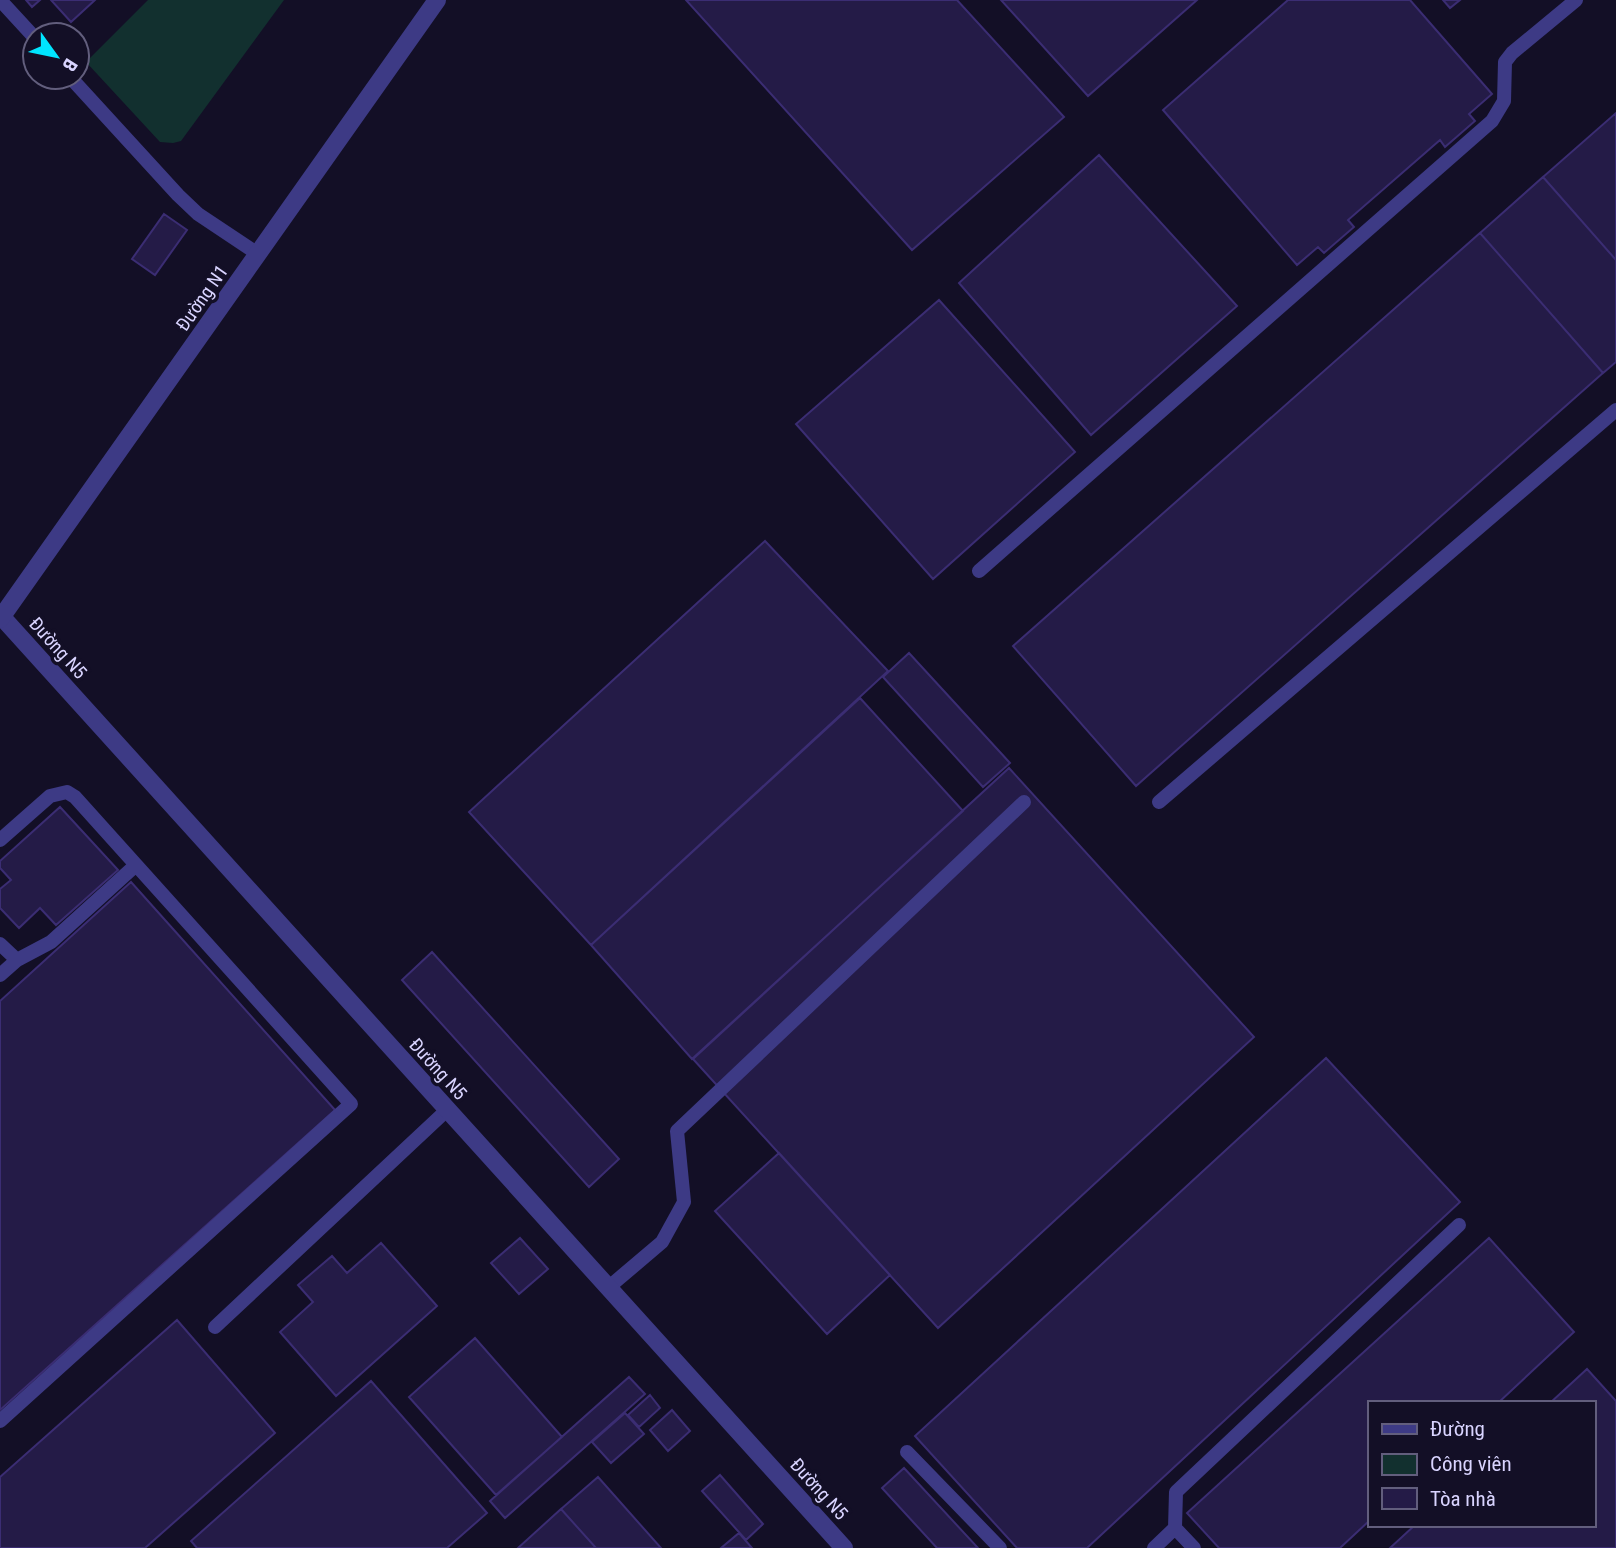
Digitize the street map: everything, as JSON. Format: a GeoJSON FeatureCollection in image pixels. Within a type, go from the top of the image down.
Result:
{"type":"FeatureCollection","features":[{"type":"Feature","properties":{"kind":"street","name":"Đường N1"},"geometry":{"type":"LineString","coordinates":[[1,618],[437,0]]}},
{"type":"Feature","properties":{"kind":"street","name":"Đường N5"},"geometry":{"type":"LineString","coordinates":[[1,618],[845,1548]]}},
{"type":"Feature","properties":{"kind":"lane"},"geometry":{"type":"LineString","coordinates":[[1,0],[21,22]]}},
{"type":"Feature","properties":{"kind":"lane"},"geometry":{"type":"LineString","coordinates":[[979,571],[1492,121],[1504,101],[1505,62],[1512,53],[1576,0]]}},
{"type":"Feature","properties":{"kind":"lane"},"geometry":{"type":"LineString","coordinates":[[84,91],[177,195],[198,214],[258,254]]}},
{"type":"Feature","properties":{"kind":"lane"},"geometry":{"type":"LineString","coordinates":[[1159,802],[1616,410]]}},
{"type":"Feature","properties":{"kind":"lane"},"geometry":{"type":"LineString","coordinates":[[0,840],[50,796],[67,792],[75,797],[351,1104],[0,1420]]}},
{"type":"Feature","properties":{"kind":"lane"},"geometry":{"type":"LineString","coordinates":[[609,1287],[662,1242],[684,1202],[677,1131],[1024,802]]}},
{"type":"Feature","properties":{"kind":"lane"},"geometry":{"type":"LineString","coordinates":[[0,975],[17,960],[51,942],[136,865]]}},
{"type":"Feature","properties":{"kind":"lane"},"geometry":{"type":"LineString","coordinates":[[0,944],[17,960]]}},
{"type":"Feature","properties":{"kind":"lane"},"geometry":{"type":"LineString","coordinates":[[215,1327],[447,1110]]}},
{"type":"Feature","properties":{"kind":"lane"},"geometry":{"type":"LineString","coordinates":[[1154,1548],[1175,1528],[1176,1492],[1459,1226]]}},
{"type":"Feature","properties":{"kind":"lane"},"geometry":{"type":"LineString","coordinates":[[907,1452],[1000,1548]]}},
{"type":"Feature","properties":{"kind":"lane"},"geometry":{"type":"LineString","coordinates":[[1175,1528],[1194,1548]]}},
{"type":"Feature","properties":{"kind":"green space"},"geometry":{"type":"Polygon","coordinates":[[[148,0],[284,0],[181,141],[160,142],[91,67],[91,57],[148,0]]]}},
{"type":"Feature","properties":{"kind":"building"},"geometry":{"type":"Polygon","coordinates":[[[26,0],[40,0],[32,7],[26,0]]]}},
{"type":"Feature","properties":{"kind":"building"},"geometry":{"type":"Polygon","coordinates":[[[51,0],[95,0],[72,21],[51,0]]]}},
{"type":"Feature","properties":{"kind":"building"},"geometry":{"type":"Polygon","coordinates":[[[686,0],[957,0],[1064,117],[912,250],[686,0]]]}},
{"type":"Feature","properties":{"kind":"building"},"geometry":{"type":"Polygon","coordinates":[[[1001,0],[1197,0],[1088,96],[1001,0]]]}},
{"type":"Feature","properties":{"kind":"building"},"geometry":{"type":"Polygon","coordinates":[[[1288,0],[1410,0],[1492,94],[1469,114],[1475,121],[1445,147],[1440,140],[1348,220],[1354,227],[1324,253],[1318,247],[1297,265],[1163,110],[1288,0]]]}},
{"type":"Feature","properties":{"kind":"building"},"geometry":{"type":"Polygon","coordinates":[[[1443,0],[1460,0],[1450,8],[1443,0]]]}},
{"type":"Feature","properties":{"kind":"building"},"geometry":{"type":"Polygon","coordinates":[[[1616,113],[1616,260],[1543,177],[1616,113]]]}},
{"type":"Feature","properties":{"kind":"building"},"geometry":{"type":"Polygon","coordinates":[[[1099,155],[1237,306],[1091,435],[959,283],[1099,155]]]}},
{"type":"Feature","properties":{"kind":"building"},"geometry":{"type":"Polygon","coordinates":[[[1543,177],[1616,260],[1616,362],[1603,373],[1480,233],[1543,177]]]}},
{"type":"Feature","properties":{"kind":"building"},"geometry":{"type":"Polygon","coordinates":[[[164,214],[187,230],[155,275],[132,259],[164,214]]]}},
{"type":"Feature","properties":{"kind":"building"},"geometry":{"type":"Polygon","coordinates":[[[1480,233],[1603,373],[1136,786],[1013,646],[1480,233]]]}},
{"type":"Feature","properties":{"kind":"building"},"geometry":{"type":"Polygon","coordinates":[[[939,300],[1075,452],[933,579],[796,424],[939,300]]]}},
{"type":"Feature","properties":{"kind":"building"},"geometry":{"type":"Polygon","coordinates":[[[765,541],[888,671],[591,945],[469,812],[765,541]]]}},
{"type":"Feature","properties":{"kind":"building"},"geometry":{"type":"Polygon","coordinates":[[[909,653],[1010,763],[983,787],[883,677],[909,653]]]}},
{"type":"Feature","properties":{"kind":"building"},"geometry":{"type":"Polygon","coordinates":[[[860,698],[963,811],[692,1059],[591,945],[860,698]]]}},
{"type":"Feature","properties":{"kind":"building"},"geometry":{"type":"Polygon","coordinates":[[[1009,768],[1254,1037],[938,1328],[693,1059],[1009,768]]]}},
{"type":"Feature","properties":{"kind":"building"},"geometry":{"type":"Polygon","coordinates":[[[60,807],[118,870],[56,925],[40,908],[19,928],[0,908],[0,889],[11,880],[0,868],[0,861],[60,807]]]}},
{"type":"Feature","properties":{"kind":"building"},"geometry":{"type":"Polygon","coordinates":[[[131,882],[335,1110],[0,1410],[0,1001],[131,882]]]}},
{"type":"Feature","properties":{"kind":"building"},"geometry":{"type":"Polygon","coordinates":[[[432,952],[619,1159],[589,1187],[402,980],[432,952]]]}},
{"type":"Feature","properties":{"kind":"building"},"geometry":{"type":"Polygon","coordinates":[[[1326,1058],[1460,1202],[1087,1548],[1017,1548],[915,1436],[1326,1058]]]}},
{"type":"Feature","properties":{"kind":"building"},"geometry":{"type":"Polygon","coordinates":[[[779,1153],[890,1275],[827,1334],[715,1211],[779,1153]]]}},
{"type":"Feature","properties":{"kind":"building"},"geometry":{"type":"Polygon","coordinates":[[[520,1238],[548,1269],[519,1294],[491,1263],[520,1238]]]}},
{"type":"Feature","properties":{"kind":"building"},"geometry":{"type":"Polygon","coordinates":[[[1489,1238],[1574,1332],[1500,1401],[1368,1401],[1368,1522],[1340,1548],[1219,1548],[1187,1513],[1489,1238]]]}},
{"type":"Feature","properties":{"kind":"building"},"geometry":{"type":"Polygon","coordinates":[[[381,1243],[437,1306],[336,1396],[280,1332],[313,1302],[298,1285],[332,1256],[347,1273],[381,1243]]]}},
{"type":"Feature","properties":{"kind":"building"},"geometry":{"type":"Polygon","coordinates":[[[177,1320],[275,1433],[145,1548],[0,1548],[0,1477],[177,1320]]]}},
{"type":"Feature","properties":{"kind":"building"},"geometry":{"type":"Polygon","coordinates":[[[475,1338],[562,1437],[496,1495],[409,1397],[475,1338]]]}},
{"type":"Feature","properties":{"kind":"building"},"geometry":{"type":"Polygon","coordinates":[[[1587,1369],[1616,1401],[1616,1548],[1390,1548],[1413,1527],[1595,1527],[1595,1401],[1552,1401],[1587,1369]]]}},
{"type":"Feature","properties":{"kind":"building"},"geometry":{"type":"Polygon","coordinates":[[[629,1377],[645,1394],[505,1518],[490,1501],[629,1377]]]}},
{"type":"Feature","properties":{"kind":"building"},"geometry":{"type":"Polygon","coordinates":[[[371,1381],[487,1513],[447,1548],[197,1548],[191,1541],[371,1381]]]}},
{"type":"Feature","properties":{"kind":"building"},"geometry":{"type":"Polygon","coordinates":[[[650,1395],[660,1408],[639,1427],[628,1415],[650,1395]]]}},
{"type":"Feature","properties":{"kind":"building"},"geometry":{"type":"Polygon","coordinates":[[[672,1410],[690,1431],[668,1451],[650,1430],[672,1410]]]}},
{"type":"Feature","properties":{"kind":"building"},"geometry":{"type":"Polygon","coordinates":[[[625,1413],[644,1434],[611,1463],[592,1442],[625,1413]]]}},
{"type":"Feature","properties":{"kind":"building"},"geometry":{"type":"Polygon","coordinates":[[[904,1468],[978,1548],[937,1548],[882,1488],[904,1468]]]}},
{"type":"Feature","properties":{"kind":"building"},"geometry":{"type":"Polygon","coordinates":[[[720,1475],[763,1524],[746,1540],[702,1491],[720,1475]]]}},
{"type":"Feature","properties":{"kind":"building"},"geometry":{"type":"Polygon","coordinates":[[[598,1477],[661,1548],[596,1548],[561,1509],[598,1477]]]}},
{"type":"Feature","properties":{"kind":"building"},"geometry":{"type":"Polygon","coordinates":[[[561,1509],[596,1548],[518,1548],[561,1509]]]}},
{"type":"Feature","properties":{"kind":"building"},"geometry":{"type":"Polygon","coordinates":[[[739,1533],[752,1548],[721,1548],[739,1533]]]}}]}
